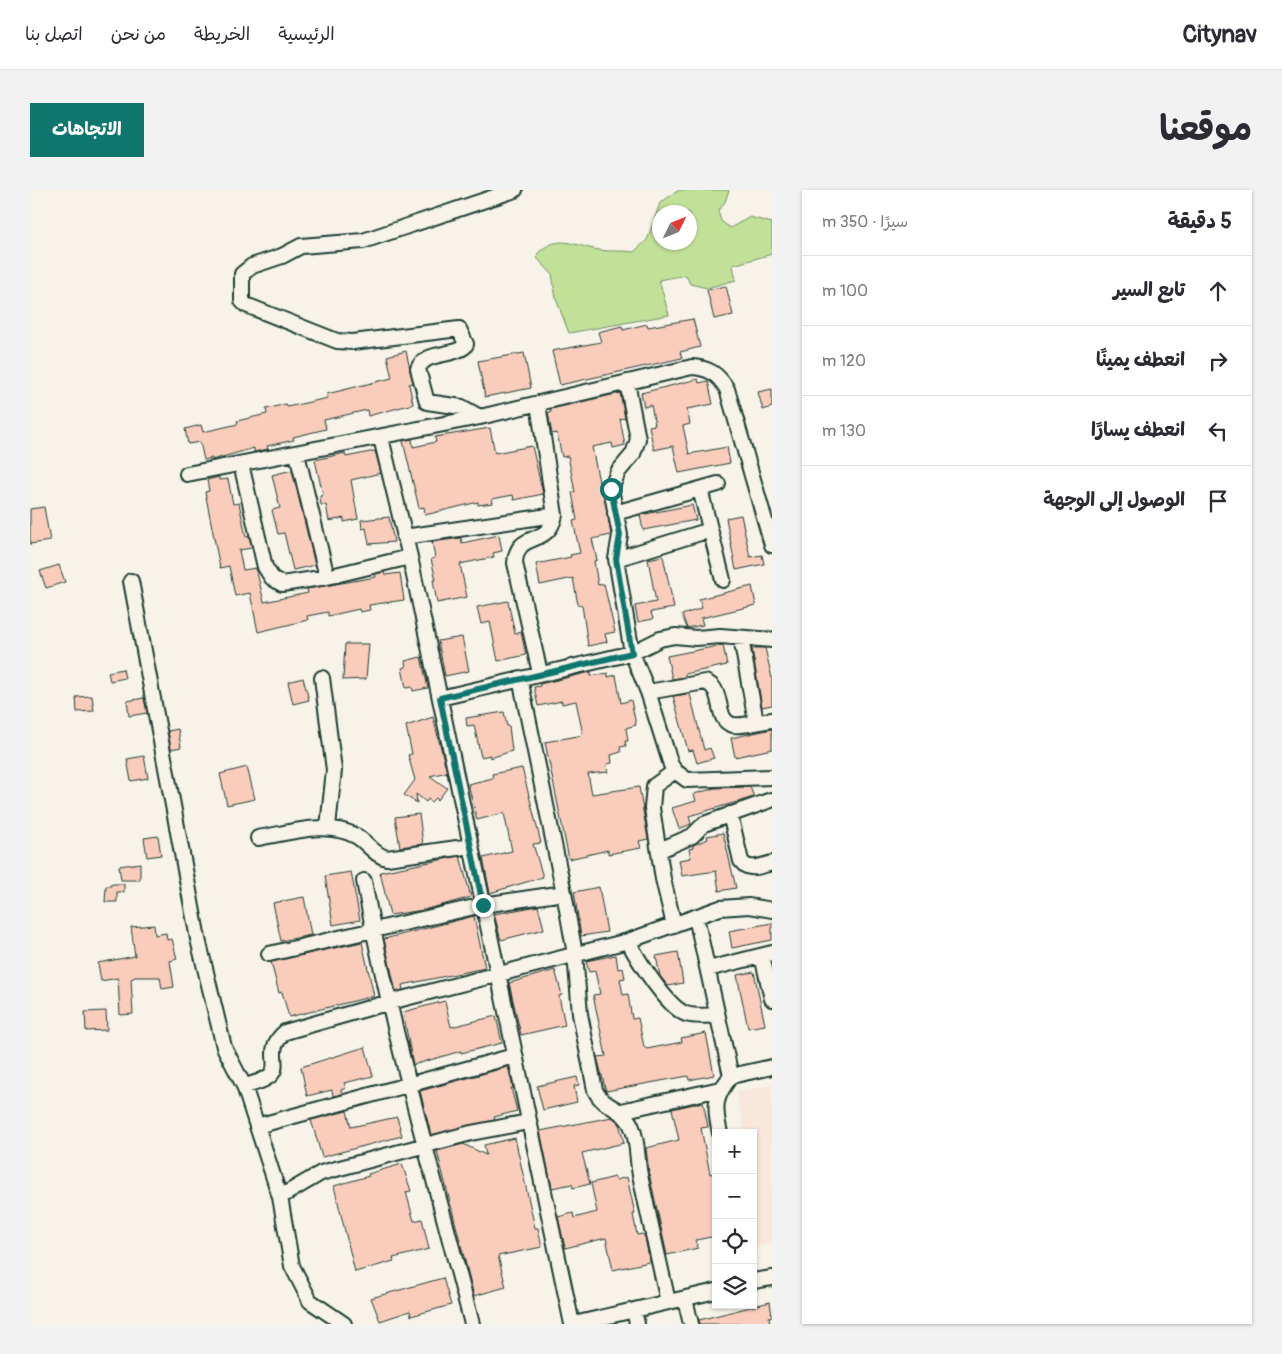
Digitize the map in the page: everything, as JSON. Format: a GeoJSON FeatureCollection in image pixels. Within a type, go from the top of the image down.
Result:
{"type":"FeatureCollection","features":[{"type":"Feature","properties":{"kind":"street"},"geometry":{"type":"LineString","coordinates":[[480,417],[462,407],[430,404],[424,399],[418,369],[419,365],[425,360],[464,347],[466,344],[459,329],[353,342],[337,340],[246,305],[242,301],[242,274],[252,266],[282,256],[301,246],[363,241],[515,190]]}},
{"type":"Feature","properties":{"kind":"street"},"geometry":{"type":"LineString","coordinates":[[187,474],[381,438],[538,404],[692,367],[712,371],[721,379],[727,389],[771,535]]}},
{"type":"Feature","properties":{"kind":"street"},"geometry":{"type":"LineString","coordinates":[[627,382],[638,439],[633,454],[613,481],[611,497],[620,535],[616,559],[632,653],[648,692],[675,771],[687,780],[770,777],[772,801],[704,824],[692,836],[660,850]]}},
{"type":"Feature","properties":{"kind":"street"},"geometry":{"type":"LineString","coordinates":[[538,404],[555,515],[553,526],[548,533],[520,545],[515,553],[515,563],[540,673]]}},
{"type":"Feature","properties":{"kind":"street"},"geometry":{"type":"LineString","coordinates":[[381,438],[410,557],[528,1122],[573,1324],[712,1292]]}},
{"type":"Feature","properties":{"kind":"street"},"geometry":{"type":"LineString","coordinates":[[297,454],[327,577]]}},
{"type":"Feature","properties":{"kind":"street"},"geometry":{"type":"LineString","coordinates":[[242,464],[265,567],[272,578],[282,584],[327,577],[410,557]]}},
{"type":"Feature","properties":{"kind":"street"},"geometry":{"type":"LineString","coordinates":[[615,513],[718,484]]}},
{"type":"Feature","properties":{"kind":"street"},"geometry":{"type":"LineString","coordinates":[[700,489],[723,580]]}},
{"type":"Feature","properties":{"kind":"street"},"geometry":{"type":"LineString","coordinates":[[404,537],[555,515]]}},
{"type":"Feature","properties":{"kind":"street"},"geometry":{"type":"LineString","coordinates":[[616,559],[710,530]]}},
{"type":"Feature","properties":{"kind":"street"},"geometry":{"type":"LineString","coordinates":[[131,581],[198,939],[224,1047],[244,1086],[280,1197],[292,1266],[310,1301],[344,1324]]}},
{"type":"Feature","properties":{"kind":"street"},"geometry":{"type":"LineString","coordinates":[[440,698],[540,673],[632,653],[660,639],[675,636],[696,638],[720,636],[772,640]]}},
{"type":"Feature","properties":{"kind":"street"},"geometry":{"type":"LineString","coordinates":[[741,638],[756,722]]}},
{"type":"Feature","properties":{"kind":"street"},"geometry":{"type":"LineString","coordinates":[[322,678],[334,770],[328,827]]}},
{"type":"Feature","properties":{"kind":"street"},"geometry":{"type":"LineString","coordinates":[[520,678],[564,893],[575,954],[580,1014],[595,1090],[601,1100],[621,1111],[628,1118],[634,1130],[640,1174],[668,1302]]}},
{"type":"Feature","properties":{"kind":"street"},"geometry":{"type":"LineString","coordinates":[[648,692],[705,682],[712,685],[717,691],[723,717],[727,722],[737,725],[772,720]]}},
{"type":"Feature","properties":{"kind":"street"},"geometry":{"type":"LineString","coordinates":[[674,925],[663,880],[660,850],[652,808],[654,786],[675,771]]}},
{"type":"Feature","properties":{"kind":"street"},"geometry":{"type":"LineString","coordinates":[[730,814],[741,861],[745,866],[751,868],[772,863]]}},
{"type":"Feature","properties":{"kind":"street"},"geometry":{"type":"LineString","coordinates":[[258,838],[328,827],[357,836],[380,856],[387,858],[470,846]]}},
{"type":"Feature","properties":{"kind":"street"},"geometry":{"type":"LineString","coordinates":[[364,881],[372,930],[425,1147],[472,1324]]}},
{"type":"Feature","properties":{"kind":"street"},"geometry":{"type":"LineString","coordinates":[[269,954],[483,905],[564,893]]}},
{"type":"Feature","properties":{"kind":"street"},"geometry":{"type":"LineString","coordinates":[[244,1086],[261,1082],[272,1075],[275,1070],[276,1044],[285,1032],[390,1002],[498,976],[628,941],[720,908],[739,906],[772,910]]}},
{"type":"Feature","properties":{"kind":"street"},"geometry":{"type":"LineString","coordinates":[[696,917],[731,1076]]}},
{"type":"Feature","properties":{"kind":"street"},"geometry":{"type":"LineString","coordinates":[[628,941],[669,1000],[685,1014],[700,1016],[718,1015]]}},
{"type":"Feature","properties":{"kind":"street"},"geometry":{"type":"LineString","coordinates":[[708,969],[767,954],[772,999]]}},
{"type":"Feature","properties":{"kind":"street"},"geometry":{"type":"LineString","coordinates":[[257,1126],[514,1056]]}},
{"type":"Feature","properties":{"kind":"street"},"geometry":{"type":"LineString","coordinates":[[719,1129],[715,1113],[720,1089],[731,1076],[772,1067]]}},
{"type":"Feature","properties":{"kind":"street"},"geometry":{"type":"LineString","coordinates":[[621,1111],[720,1089]]}},
{"type":"Feature","properties":{"kind":"street"},"geometry":{"type":"LineString","coordinates":[[280,1197],[321,1173],[425,1147],[471,1133],[528,1122]]}},
{"type":"Feature","properties":{"kind":"street"},"geometry":{"type":"LineString","coordinates":[[757,1279],[772,1278]]}},
{"type":"Feature","properties":{"kind":"street"},"geometry":{"type":"LineString","coordinates":[[685,1299],[690,1324]]}},
{"type":"Feature","properties":{"kind":"street"},"geometry":{"type":"LineString","coordinates":[[634,1310],[637,1324]]}},
{"type":"Feature","properties":{"kind":"shaded area"},"geometry":{"type":"Polygon","coordinates":[[[772,1085],[772,1243],[757,1247],[757,1129],[744,1129],[736,1092],[772,1085]]]}},
{"type":"Feature","properties":{"kind":"green space"},"geometry":{"type":"Polygon","coordinates":[[[679,190],[729,190],[725,202],[718,211],[721,221],[730,228],[750,217],[772,223],[772,254],[733,265],[736,280],[707,288],[690,284],[686,275],[659,280],[669,315],[569,333],[556,299],[552,274],[537,258],[538,253],[545,247],[560,242],[603,251],[634,252],[647,240],[652,226],[652,250],[697,250],[697,205],[659,205],[679,190]]]}},
{"type":"Feature","properties":{"kind":"building"},"geometry":{"type":"Polygon","coordinates":[[[726,286],[733,315],[714,319],[707,290],[726,286]]]}},
{"type":"Feature","properties":{"kind":"building"},"geometry":{"type":"Polygon","coordinates":[[[693,319],[700,347],[680,352],[682,358],[560,385],[552,351],[601,342],[598,332],[622,326],[623,330],[647,324],[648,327],[693,319]]]}},
{"type":"Feature","properties":{"kind":"building"},"geometry":{"type":"Polygon","coordinates":[[[406,351],[413,383],[409,384],[413,404],[368,416],[367,410],[324,420],[326,429],[293,437],[294,440],[267,446],[268,449],[254,452],[254,448],[212,460],[212,458],[204,460],[200,442],[188,444],[185,429],[201,425],[203,432],[238,424],[237,421],[267,414],[266,409],[286,404],[287,407],[328,398],[327,394],[392,378],[387,356],[406,351]]]}},
{"type":"Feature","properties":{"kind":"building"},"geometry":{"type":"Polygon","coordinates":[[[524,353],[531,388],[485,397],[478,361],[524,353]]]}},
{"type":"Feature","properties":{"kind":"building"},"geometry":{"type":"Polygon","coordinates":[[[698,379],[699,383],[708,381],[713,404],[687,409],[690,424],[683,426],[689,454],[727,447],[730,463],[679,473],[673,446],[654,450],[649,426],[655,425],[651,405],[644,407],[641,393],[698,379]]]}},
{"type":"Feature","properties":{"kind":"building"},"geometry":{"type":"Polygon","coordinates":[[[772,389],[772,407],[763,410],[758,392],[772,389]]]}},
{"type":"Feature","properties":{"kind":"building"},"geometry":{"type":"Polygon","coordinates":[[[620,393],[625,418],[620,419],[625,445],[613,448],[612,443],[592,447],[600,487],[603,486],[611,535],[592,539],[597,560],[594,561],[598,585],[604,584],[615,632],[605,634],[607,642],[588,646],[582,605],[578,605],[573,578],[540,585],[536,564],[571,557],[570,555],[580,553],[573,521],[577,520],[572,492],[575,492],[568,456],[562,457],[557,433],[552,434],[548,413],[551,412],[551,409],[620,393]]]}},
{"type":"Feature","properties":{"kind":"building"},"geometry":{"type":"Polygon","coordinates":[[[490,428],[495,453],[532,446],[543,494],[514,500],[513,495],[492,499],[493,503],[478,505],[478,502],[425,515],[424,507],[419,508],[403,441],[412,439],[413,447],[436,442],[435,437],[490,428]]]}},
{"type":"Feature","properties":{"kind":"building"},"geometry":{"type":"Polygon","coordinates":[[[375,451],[381,473],[351,480],[358,519],[344,522],[344,518],[329,521],[326,505],[321,505],[320,496],[323,495],[315,460],[345,453],[346,457],[375,451]]]}},
{"type":"Feature","properties":{"kind":"building"},"geometry":{"type":"Polygon","coordinates":[[[292,470],[315,565],[293,570],[284,533],[278,534],[272,510],[280,508],[272,475],[292,470]]]}},
{"type":"Feature","properties":{"kind":"building"},"geometry":{"type":"Polygon","coordinates":[[[219,477],[219,480],[228,479],[233,504],[239,503],[246,537],[249,536],[252,548],[239,550],[243,570],[256,568],[264,602],[308,593],[307,589],[376,577],[375,574],[384,572],[385,575],[400,573],[404,600],[369,605],[370,610],[360,612],[359,609],[328,616],[328,612],[307,616],[308,620],[258,632],[250,593],[235,596],[229,566],[220,568],[205,492],[209,491],[207,480],[219,477]]]}},
{"type":"Feature","properties":{"kind":"building"},"geometry":{"type":"Polygon","coordinates":[[[692,505],[696,520],[643,530],[640,515],[692,505]]]}},
{"type":"Feature","properties":{"kind":"building"},"geometry":{"type":"Polygon","coordinates":[[[44,507],[50,541],[30,544],[30,509],[44,507]]]}},
{"type":"Feature","properties":{"kind":"building"},"geometry":{"type":"Polygon","coordinates":[[[741,515],[750,557],[762,555],[764,564],[736,570],[726,518],[741,515]]]}},
{"type":"Feature","properties":{"kind":"building"},"geometry":{"type":"Polygon","coordinates":[[[389,517],[394,542],[369,544],[366,528],[362,529],[361,520],[389,517]]]}},
{"type":"Feature","properties":{"kind":"building"},"geometry":{"type":"Polygon","coordinates":[[[499,535],[502,551],[493,553],[494,557],[460,564],[467,597],[437,603],[433,580],[436,580],[431,559],[435,558],[432,542],[461,538],[462,543],[499,535]]]}},
{"type":"Feature","properties":{"kind":"building"},"geometry":{"type":"Polygon","coordinates":[[[663,556],[674,608],[651,612],[653,619],[638,622],[635,606],[656,602],[648,559],[663,556]]]}},
{"type":"Feature","properties":{"kind":"building"},"geometry":{"type":"Polygon","coordinates":[[[59,565],[65,582],[46,588],[40,571],[59,565]]]}},
{"type":"Feature","properties":{"kind":"building"},"geometry":{"type":"Polygon","coordinates":[[[752,586],[756,605],[701,618],[703,625],[687,628],[682,615],[702,608],[699,599],[752,586]]]}},
{"type":"Feature","properties":{"kind":"building"},"geometry":{"type":"Polygon","coordinates":[[[508,601],[515,634],[521,632],[526,655],[498,661],[490,622],[481,624],[477,607],[508,601]]]}},
{"type":"Feature","properties":{"kind":"building"},"geometry":{"type":"Polygon","coordinates":[[[462,637],[469,671],[445,676],[438,641],[462,637]]]}},
{"type":"Feature","properties":{"kind":"building"},"geometry":{"type":"Polygon","coordinates":[[[345,644],[369,644],[366,679],[343,680],[345,644]]]}},
{"type":"Feature","properties":{"kind":"building"},"geometry":{"type":"Polygon","coordinates":[[[723,645],[727,665],[685,674],[685,677],[672,679],[667,656],[723,645]]]}},
{"type":"Feature","properties":{"kind":"building"},"geometry":{"type":"Polygon","coordinates":[[[765,648],[772,678],[772,705],[762,707],[752,649],[765,648]]]}},
{"type":"Feature","properties":{"kind":"building"},"geometry":{"type":"Polygon","coordinates":[[[421,657],[428,688],[413,691],[412,687],[406,688],[402,668],[406,667],[405,661],[421,657]]]}},
{"type":"Feature","properties":{"kind":"building"},"geometry":{"type":"Polygon","coordinates":[[[123,669],[125,678],[110,681],[108,672],[123,669]]]}},
{"type":"Feature","properties":{"kind":"building"},"geometry":{"type":"Polygon","coordinates":[[[591,672],[591,676],[608,673],[608,677],[616,675],[621,703],[631,700],[636,725],[626,728],[628,741],[625,741],[626,746],[620,747],[621,752],[611,755],[612,763],[607,764],[608,772],[588,774],[592,794],[639,787],[648,839],[639,841],[641,848],[608,854],[608,850],[569,859],[545,742],[583,735],[576,701],[562,704],[562,701],[538,706],[534,687],[591,672]]]}},
{"type":"Feature","properties":{"kind":"building"},"geometry":{"type":"Polygon","coordinates":[[[303,678],[309,700],[293,704],[288,682],[303,678]]]}},
{"type":"Feature","properties":{"kind":"building"},"geometry":{"type":"Polygon","coordinates":[[[690,694],[704,750],[710,748],[714,758],[697,763],[693,750],[688,751],[673,696],[690,694]]]}},
{"type":"Feature","properties":{"kind":"building"},"geometry":{"type":"Polygon","coordinates":[[[92,696],[94,711],[77,712],[76,697],[92,696]]]}},
{"type":"Feature","properties":{"kind":"building"},"geometry":{"type":"Polygon","coordinates":[[[144,698],[147,713],[129,716],[127,701],[144,698]]]}},
{"type":"Feature","properties":{"kind":"building"},"geometry":{"type":"Polygon","coordinates":[[[504,712],[507,726],[509,726],[512,751],[490,758],[490,755],[481,757],[474,725],[467,726],[466,718],[504,712]]]}},
{"type":"Feature","properties":{"kind":"building"},"geometry":{"type":"Polygon","coordinates":[[[433,717],[447,772],[430,776],[447,788],[438,800],[436,798],[432,802],[428,799],[426,802],[416,794],[417,803],[404,795],[415,780],[408,755],[412,754],[406,726],[433,717]]]}},
{"type":"Feature","properties":{"kind":"building"},"geometry":{"type":"Polygon","coordinates":[[[178,729],[181,747],[171,749],[168,731],[178,729]]]}},
{"type":"Feature","properties":{"kind":"building"},"geometry":{"type":"Polygon","coordinates":[[[772,729],[772,749],[735,757],[731,738],[772,729]]]}},
{"type":"Feature","properties":{"kind":"building"},"geometry":{"type":"Polygon","coordinates":[[[144,756],[148,778],[131,781],[127,759],[144,756]]]}},
{"type":"Feature","properties":{"kind":"building"},"geometry":{"type":"Polygon","coordinates":[[[247,767],[255,799],[227,805],[220,774],[247,767]]]}},
{"type":"Feature","properties":{"kind":"building"},"geometry":{"type":"Polygon","coordinates":[[[522,768],[541,843],[533,844],[543,877],[490,893],[483,858],[512,851],[504,813],[477,820],[468,784],[493,778],[492,774],[522,768]]]}},
{"type":"Feature","properties":{"kind":"building"},"geometry":{"type":"Polygon","coordinates":[[[750,787],[754,797],[689,816],[691,824],[679,829],[672,808],[696,801],[694,794],[715,788],[750,787]]]}},
{"type":"Feature","properties":{"kind":"building"},"geometry":{"type":"Polygon","coordinates":[[[419,814],[423,844],[400,847],[395,817],[419,814]]]}},
{"type":"Feature","properties":{"kind":"building"},"geometry":{"type":"Polygon","coordinates":[[[723,833],[736,888],[719,891],[716,871],[682,876],[679,860],[691,858],[689,849],[693,848],[693,845],[708,839],[707,836],[723,833]]]}},
{"type":"Feature","properties":{"kind":"building"},"geometry":{"type":"Polygon","coordinates":[[[158,836],[161,855],[147,857],[144,838],[158,836]]]}},
{"type":"Feature","properties":{"kind":"building"},"geometry":{"type":"Polygon","coordinates":[[[460,856],[471,897],[424,910],[390,915],[380,872],[460,856]]]}},
{"type":"Feature","properties":{"kind":"building"},"geometry":{"type":"Polygon","coordinates":[[[140,863],[140,880],[121,880],[119,866],[140,863]]]}},
{"type":"Feature","properties":{"kind":"building"},"geometry":{"type":"Polygon","coordinates":[[[351,872],[360,920],[333,925],[325,876],[351,872]]]}},
{"type":"Feature","properties":{"kind":"building"},"geometry":{"type":"Polygon","coordinates":[[[111,884],[124,884],[124,892],[117,892],[117,902],[105,902],[106,886],[111,886],[111,884]]]}},
{"type":"Feature","properties":{"kind":"building"},"geometry":{"type":"Polygon","coordinates":[[[599,887],[607,932],[581,936],[574,892],[599,887]]]}},
{"type":"Feature","properties":{"kind":"building"},"geometry":{"type":"Polygon","coordinates":[[[304,897],[311,935],[281,941],[273,903],[304,897]]]}},
{"type":"Feature","properties":{"kind":"building"},"geometry":{"type":"Polygon","coordinates":[[[538,906],[544,929],[501,940],[494,914],[538,906]]]}},
{"type":"Feature","properties":{"kind":"building"},"geometry":{"type":"Polygon","coordinates":[[[474,916],[485,968],[402,985],[403,990],[396,992],[384,939],[474,916]]]}},
{"type":"Feature","properties":{"kind":"building"},"geometry":{"type":"Polygon","coordinates":[[[772,923],[772,940],[732,948],[729,931],[772,923]]]}},
{"type":"Feature","properties":{"kind":"building"},"geometry":{"type":"Polygon","coordinates":[[[154,925],[155,935],[166,933],[167,940],[172,939],[177,959],[170,961],[174,987],[162,989],[160,977],[135,977],[131,979],[133,1014],[120,1015],[118,978],[101,981],[98,963],[135,956],[131,927],[154,925]]]}},
{"type":"Feature","properties":{"kind":"building"},"geometry":{"type":"Polygon","coordinates":[[[362,942],[374,996],[289,1017],[282,992],[279,993],[271,962],[362,942]]]}},
{"type":"Feature","properties":{"kind":"building"},"geometry":{"type":"Polygon","coordinates":[[[678,952],[683,983],[668,986],[660,976],[656,956],[678,952]]]}},
{"type":"Feature","properties":{"kind":"building"},"geometry":{"type":"Polygon","coordinates":[[[616,955],[618,969],[623,968],[625,978],[620,979],[623,995],[628,994],[632,1019],[638,1018],[644,1047],[647,1049],[682,1042],[681,1038],[706,1033],[714,1075],[689,1080],[688,1076],[606,1091],[597,1057],[606,1056],[593,995],[600,994],[595,971],[589,972],[586,961],[616,955]]]}},
{"type":"Feature","properties":{"kind":"building"},"geometry":{"type":"Polygon","coordinates":[[[555,970],[562,995],[559,996],[565,1025],[521,1035],[509,983],[555,970]]]}},
{"type":"Feature","properties":{"kind":"building"},"geometry":{"type":"Polygon","coordinates":[[[754,972],[765,1025],[748,1028],[737,975],[754,972]]]}},
{"type":"Feature","properties":{"kind":"building"},"geometry":{"type":"Polygon","coordinates":[[[445,1001],[451,1027],[496,1016],[502,1043],[461,1053],[461,1051],[413,1065],[403,1012],[445,1001]]]}},
{"type":"Feature","properties":{"kind":"building"},"geometry":{"type":"Polygon","coordinates":[[[106,1011],[107,1030],[86,1031],[85,1012],[106,1011]]]}},
{"type":"Feature","properties":{"kind":"building"},"geometry":{"type":"Polygon","coordinates":[[[365,1047],[373,1076],[344,1083],[346,1088],[341,1090],[342,1094],[333,1096],[332,1090],[307,1096],[301,1067],[365,1047]]]}},
{"type":"Feature","properties":{"kind":"building"},"geometry":{"type":"Polygon","coordinates":[[[508,1067],[517,1111],[494,1117],[495,1120],[431,1135],[420,1091],[508,1067]]]}},
{"type":"Feature","properties":{"kind":"building"},"geometry":{"type":"Polygon","coordinates":[[[577,1077],[579,1085],[574,1086],[577,1102],[543,1110],[537,1086],[577,1077]]]}},
{"type":"Feature","properties":{"kind":"building"},"geometry":{"type":"Polygon","coordinates":[[[703,1102],[708,1127],[701,1128],[710,1174],[712,1174],[712,1237],[696,1240],[698,1248],[667,1255],[649,1173],[646,1148],[679,1140],[672,1109],[703,1102]]]}},
{"type":"Feature","properties":{"kind":"building"},"geometry":{"type":"Polygon","coordinates":[[[347,1111],[351,1127],[397,1117],[402,1136],[322,1157],[311,1120],[347,1111]]]}},
{"type":"Feature","properties":{"kind":"building"},"geometry":{"type":"Polygon","coordinates":[[[612,1117],[619,1123],[624,1143],[582,1153],[590,1184],[573,1188],[572,1184],[552,1188],[540,1131],[612,1117]]]}},
{"type":"Feature","properties":{"kind":"building"},"geometry":{"type":"Polygon","coordinates":[[[515,1138],[535,1228],[538,1228],[542,1247],[498,1256],[506,1287],[474,1296],[437,1151],[463,1144],[486,1155],[484,1145],[515,1138]]]}},
{"type":"Feature","properties":{"kind":"building"},"geometry":{"type":"Polygon","coordinates":[[[402,1164],[411,1191],[406,1192],[414,1221],[422,1219],[429,1249],[393,1258],[394,1261],[355,1272],[334,1186],[402,1164]]]}},
{"type":"Feature","properties":{"kind":"building"},"geometry":{"type":"Polygon","coordinates":[[[615,1177],[616,1180],[627,1177],[635,1214],[633,1214],[637,1235],[642,1234],[645,1237],[649,1262],[613,1270],[606,1238],[565,1248],[558,1217],[573,1213],[574,1218],[597,1212],[591,1183],[615,1177]]]}},
{"type":"Feature","properties":{"kind":"building"},"geometry":{"type":"Polygon","coordinates":[[[443,1278],[451,1305],[411,1316],[410,1311],[380,1321],[371,1298],[443,1278]]]}},
{"type":"Feature","properties":{"kind":"building"},"geometry":{"type":"Polygon","coordinates":[[[770,1302],[772,1316],[769,1317],[770,1324],[700,1324],[699,1320],[742,1309],[757,1309],[757,1305],[770,1302]]]}},
{"type":"Feature","properties":{"kind":"route"},"geometry":{"type":"LineString","coordinates":[[483,905],[440,698],[540,673],[632,653],[616,559],[620,535],[611,497],[611,489]]}}]}
